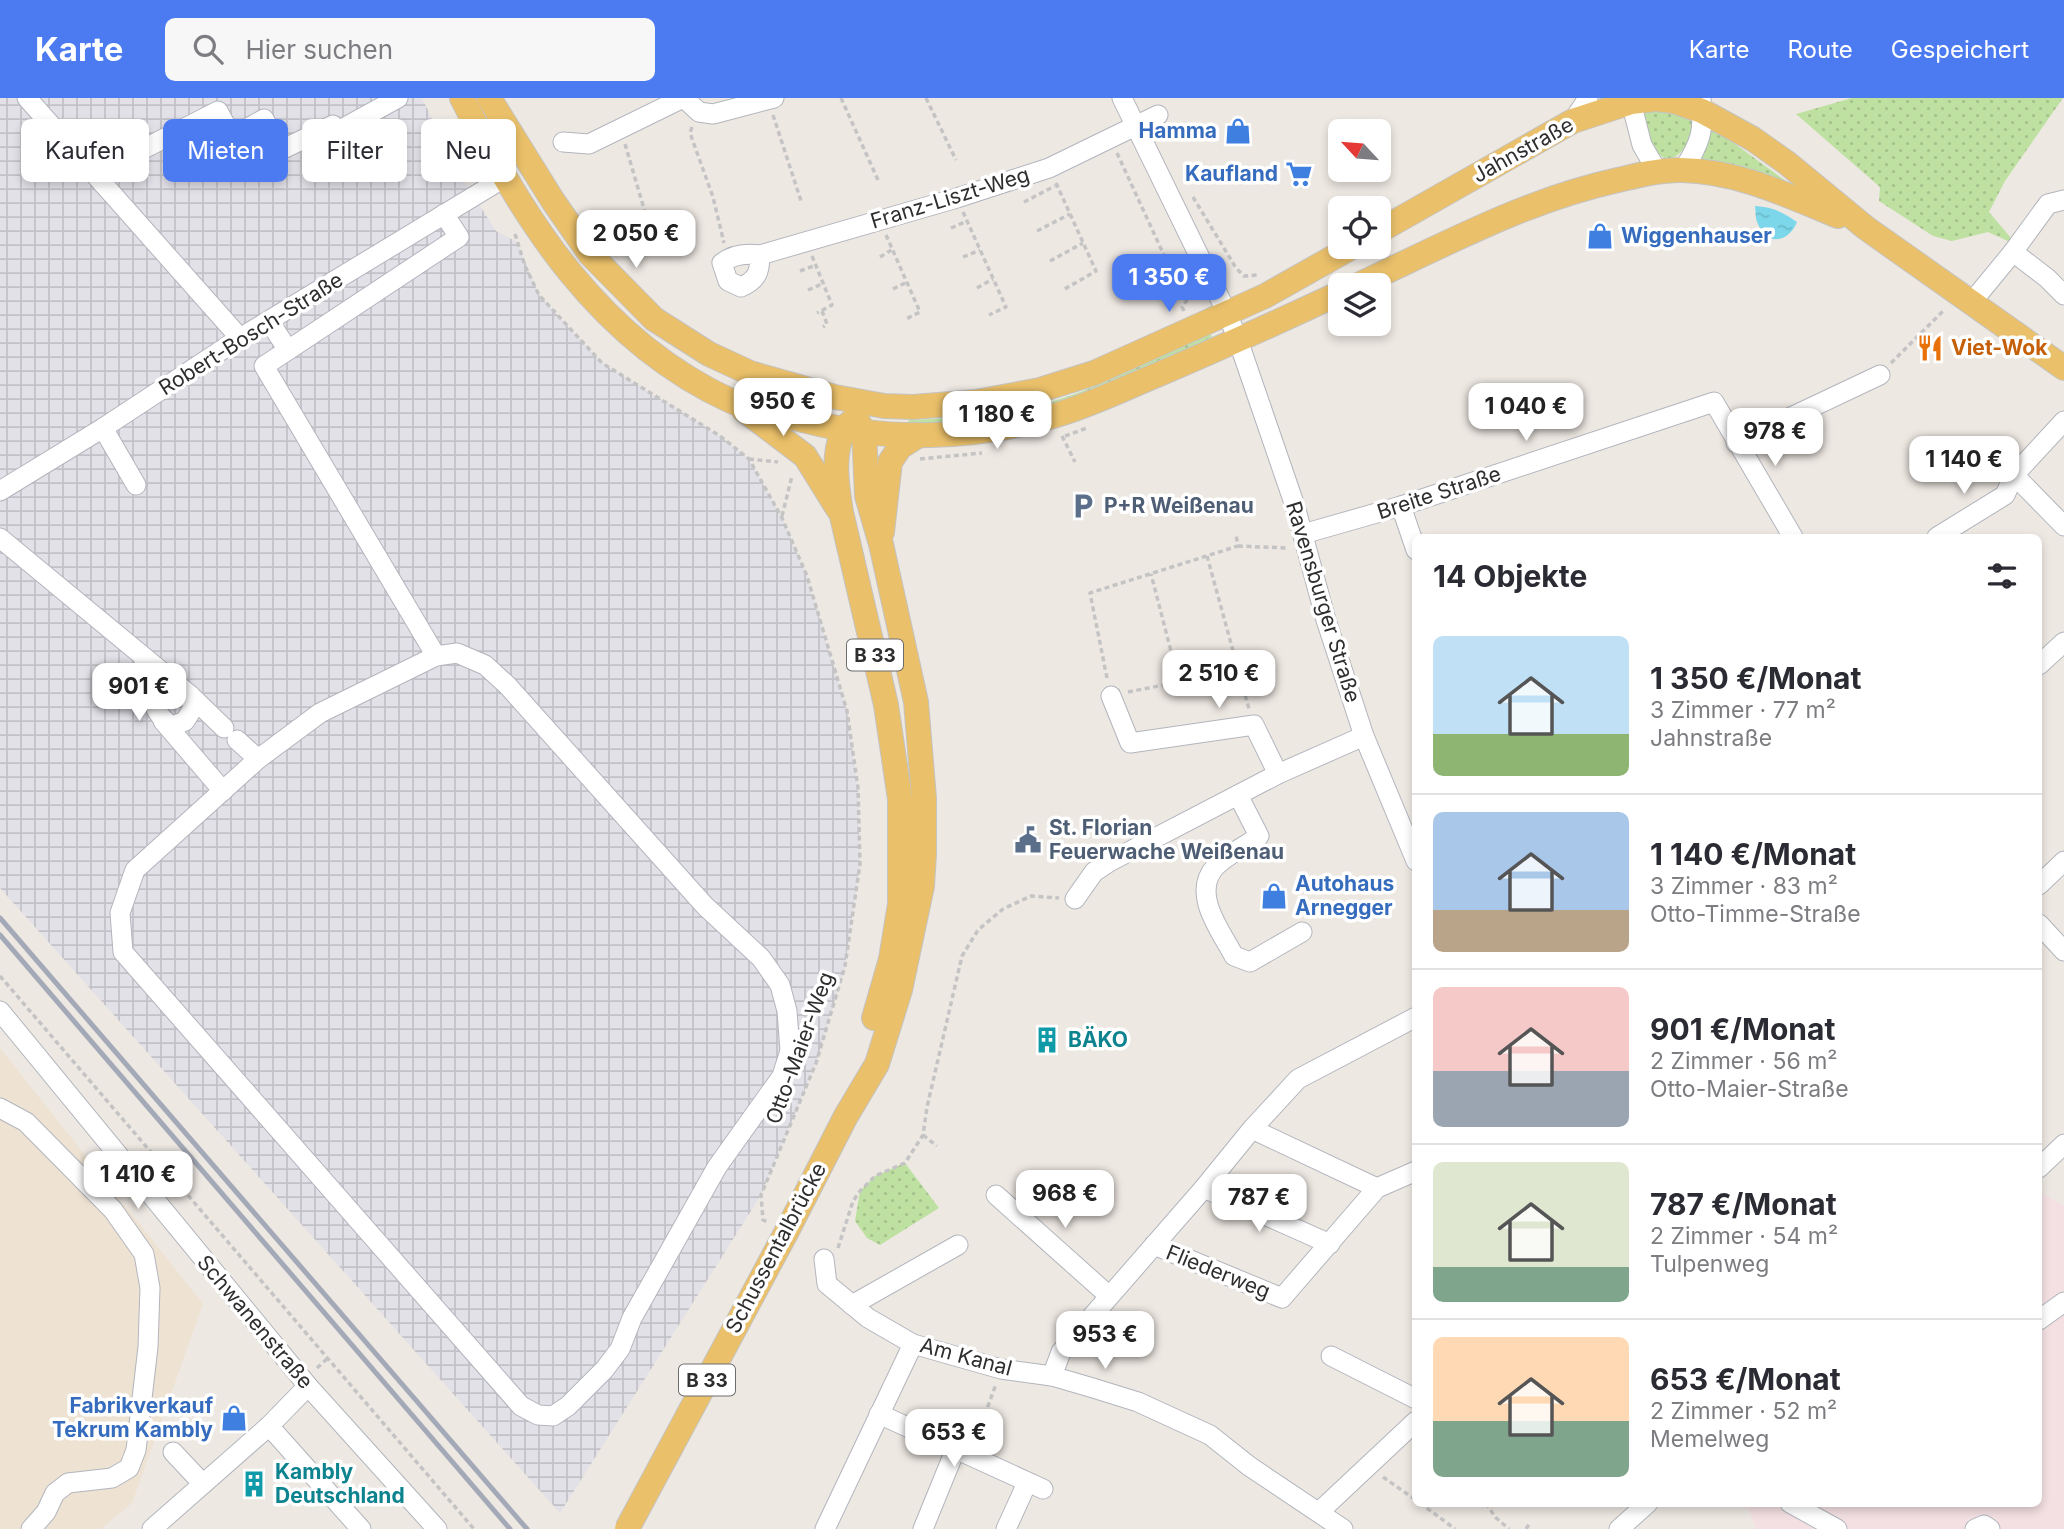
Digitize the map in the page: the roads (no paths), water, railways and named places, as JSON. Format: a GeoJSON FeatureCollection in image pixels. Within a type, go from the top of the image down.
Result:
{"type":"FeatureCollection","features":[{"type":"Feature","properties":{"kind":"main road"},"geometry":{"type":"LineString","coordinates":[[462,98],[473,119]]}},
{"type":"Feature","properties":{"kind":"main road"},"geometry":{"type":"LineString","coordinates":[[489,98],[590,254],[654,320],[709,354],[750,373],[835,397],[884,406],[913,407],[976,402],[1040,390],[1094,373],[1272,293],[1331,259]]}},
{"type":"Feature","properties":{"kind":"main road","name":"Jahnstraße"},"geometry":{"type":"LineString","coordinates":[[1391,225],[1573,121],[1631,100],[1656,99],[1702,102],[1787,163],[1866,229]]}},
{"type":"Feature","properties":{"kind":"main road"},"geometry":{"type":"LineString","coordinates":[[516,170],[529,162]]}},
{"type":"Feature","properties":{"kind":"main road"},"geometry":{"type":"LineString","coordinates":[[1384,273],[1533,205],[1590,186],[1657,171],[1683,170],[1718,174],[1767,186],[1866,229],[2064,368]]}},
{"type":"Feature","properties":{"kind":"main road"},"geometry":{"type":"LineString","coordinates":[[506,182],[528,218],[565,268],[611,316],[666,364],[733,402],[854,426],[919,435],[980,431],[1052,416],[1103,398],[1328,299]]}},
{"type":"Feature","properties":{"kind":"main road"},"geometry":{"type":"LineString","coordinates":[[835,397],[854,426]]}},
{"type":"Feature","properties":{"kind":"main road","name":"B 33"},"geometry":{"type":"LineString","coordinates":[[733,402],[806,456],[841,512]]}},
{"type":"Feature","properties":{"kind":"main road"},"geometry":{"type":"LineString","coordinates":[[854,426],[884,406]]}},
{"type":"Feature","properties":{"kind":"main road","name":"B 33"},"geometry":{"type":"LineString","coordinates":[[849,1110],[891,959],[900,904],[901,853],[900,799],[886,705],[841,512],[837,458],[854,426]]}},
{"type":"Feature","properties":{"kind":"main road","name":"B 33"},"geometry":{"type":"LineString","coordinates":[[849,1110],[877,1064],[900,990],[916,917],[924,854],[924,798],[915,702],[881,544],[867,496],[854,426]]}},
{"type":"Feature","properties":{"kind":"main road","name":"B 33"},"geometry":{"type":"LineString","coordinates":[[881,544],[890,462],[900,447],[919,435]]}},
{"type":"Feature","properties":{"kind":"main road","name":"Schussentalbrücke"},"geometry":{"type":"LineString","coordinates":[[627,1529],[849,1110]]}},
{"type":"Feature","properties":{"kind":"street"},"geometry":{"type":"LineString","coordinates":[[27,98],[240,338]]}},
{"type":"Feature","properties":{"kind":"street"},"geometry":{"type":"LineString","coordinates":[[103,184],[112,165],[218,111],[232,137],[264,119],[281,150],[333,125],[338,131],[398,98]]}},
{"type":"Feature","properties":{"kind":"street"},"geometry":{"type":"LineString","coordinates":[[563,142],[589,145],[683,98],[699,112],[713,114],[771,99]]}},
{"type":"Feature","properties":{"kind":"street"},"geometry":{"type":"LineString","coordinates":[[1122,98],[1238,340]]}},
{"type":"Feature","properties":{"kind":"street"},"geometry":{"type":"LineString","coordinates":[[1573,121],[1588,98]]}},
{"type":"Feature","properties":{"kind":"street"},"geometry":{"type":"LineString","coordinates":[[1631,100],[1642,145],[1657,171]]}},
{"type":"Feature","properties":{"kind":"street"},"geometry":{"type":"LineString","coordinates":[[1683,170],[1695,152],[1702,134],[1702,102]]}},
{"type":"Feature","properties":{"kind":"street","name":"Franz-Liszt-Weg"},"geometry":{"type":"LineString","coordinates":[[760,255],[760,268],[753,282],[741,287],[728,281],[722,263],[729,257],[760,255],[957,198],[1053,177],[1111,138],[1158,115]]}},
{"type":"Feature","properties":{"kind":"street","name":"Robert-Bosch-Straße"},"geometry":{"type":"LineString","coordinates":[[0,491],[103,428],[240,338],[497,182]]}},
{"type":"Feature","properties":{"kind":"street"},"geometry":{"type":"LineString","coordinates":[[1964,299],[2013,252],[2048,204],[2064,200]]}},
{"type":"Feature","properties":{"kind":"street"},"geometry":{"type":"LineString","coordinates":[[436,656],[264,366],[459,237],[444,214]]}},
{"type":"Feature","properties":{"kind":"street"},"geometry":{"type":"LineString","coordinates":[[2013,252],[2064,295]]}},
{"type":"Feature","properties":{"kind":"street"},"geometry":{"type":"LineString","coordinates":[[269,321],[288,350]]}},
{"type":"Feature","properties":{"kind":"street","name":"Ravensburger Straße"},"geometry":{"type":"LineString","coordinates":[[1238,340],[1305,541],[1326,620],[1364,736],[1412,851]]}},
{"type":"Feature","properties":{"kind":"street"},"geometry":{"type":"LineString","coordinates":[[1789,534],[1736,443],[1880,375]]}},
{"type":"Feature","properties":{"kind":"street","name":"Breite Straße"},"geometry":{"type":"LineString","coordinates":[[1305,541],[1401,506],[1714,402],[1736,443]]}},
{"type":"Feature","properties":{"kind":"street"},"geometry":{"type":"LineString","coordinates":[[1942,534],[2005,495],[2014,475],[2064,421]]}},
{"type":"Feature","properties":{"kind":"street"},"geometry":{"type":"LineString","coordinates":[[103,428],[136,485]]}},
{"type":"Feature","properties":{"kind":"street"},"geometry":{"type":"LineString","coordinates":[[2014,475],[2064,526]]}},
{"type":"Feature","properties":{"kind":"street"},"geometry":{"type":"LineString","coordinates":[[1401,506],[1412,538]]}},
{"type":"Feature","properties":{"kind":"street"},"geometry":{"type":"LineString","coordinates":[[0,538],[190,695],[258,759]]}},
{"type":"Feature","properties":{"kind":"street"},"geometry":{"type":"LineString","coordinates":[[2042,662],[2064,642]]}},
{"type":"Feature","properties":{"kind":"street"},"geometry":{"type":"LineString","coordinates":[[457,653],[485,665],[507,685],[705,906],[761,958],[780,985],[787,1011],[790,1051],[782,1076],[717,1167],[632,1318],[620,1349],[604,1370],[568,1406],[553,1416],[538,1415],[522,1406],[123,952],[120,913],[135,870],[258,759],[320,713],[436,656],[457,653]]}},
{"type":"Feature","properties":{"kind":"street"},"geometry":{"type":"LineString","coordinates":[[143,657],[156,713],[223,790]]}},
{"type":"Feature","properties":{"kind":"street"},"geometry":{"type":"LineString","coordinates":[[163,721],[173,726],[185,721],[193,708],[190,695]]}},
{"type":"Feature","properties":{"kind":"street"},"geometry":{"type":"LineString","coordinates":[[1111,696],[1130,743],[1254,725],[1278,774]]}},
{"type":"Feature","properties":{"kind":"street"},"geometry":{"type":"LineString","coordinates":[[1075,899],[1094,872],[1109,862],[1278,774],[1364,736]]}},
{"type":"Feature","properties":{"kind":"street"},"geometry":{"type":"LineString","coordinates":[[1238,795],[1259,836],[1214,868],[1205,891],[1206,903],[1234,956],[1250,962],[1301,932]]}},
{"type":"Feature","properties":{"kind":"street"},"geometry":{"type":"LineString","coordinates":[[2042,882],[2064,861]]}},
{"type":"Feature","properties":{"kind":"street"},"geometry":{"type":"LineString","coordinates":[[2042,927],[2064,951]]}},
{"type":"Feature","properties":{"kind":"street","name":"Schwanenstraße"},"geometry":{"type":"LineString","coordinates":[[0,1011],[308,1386],[438,1529]]}},
{"type":"Feature","properties":{"kind":"street"},"geometry":{"type":"LineString","coordinates":[[1052,1376],[1061,1352],[1108,1295],[1298,1079],[1412,1019]]}},
{"type":"Feature","properties":{"kind":"street"},"geometry":{"type":"LineString","coordinates":[[0,1108],[26,1122],[113,1210],[144,1254],[150,1288],[148,1347],[136,1450],[129,1468],[111,1478],[68,1482],[55,1493],[46,1512],[31,1529]]}},
{"type":"Feature","properties":{"kind":"street"},"geometry":{"type":"LineString","coordinates":[[1252,1129],[1377,1188]]}},
{"type":"Feature","properties":{"kind":"street"},"geometry":{"type":"LineString","coordinates":[[2042,1165],[2064,1144]]}},
{"type":"Feature","properties":{"kind":"street"},"geometry":{"type":"LineString","coordinates":[[1204,1188],[1329,1244],[1377,1188],[1412,1173]]}},
{"type":"Feature","properties":{"kind":"street"},"geometry":{"type":"LineString","coordinates":[[996,1195],[1108,1295]]}},
{"type":"Feature","properties":{"kind":"street","name":"Fliederweg"},"geometry":{"type":"LineString","coordinates":[[1154,1245],[1282,1298],[1329,1244]]}},
{"type":"Feature","properties":{"kind":"street"},"geometry":{"type":"LineString","coordinates":[[852,1305],[958,1245]]}},
{"type":"Feature","properties":{"kind":"street","name":"Am Kanal"},"geometry":{"type":"LineString","coordinates":[[824,1259],[827,1284],[868,1318],[913,1344],[1001,1369],[1052,1376],[1138,1402],[1210,1435],[1249,1466],[1343,1529]]}},
{"type":"Feature","properties":{"kind":"street"},"geometry":{"type":"LineString","coordinates":[[2042,1318],[2064,1302]]}},
{"type":"Feature","properties":{"kind":"street"},"geometry":{"type":"LineString","coordinates":[[825,1529],[913,1344]]}},
{"type":"Feature","properties":{"kind":"street"},"geometry":{"type":"LineString","coordinates":[[1331,1356],[1412,1397]]}},
{"type":"Feature","properties":{"kind":"street"},"geometry":{"type":"LineString","coordinates":[[152,1529],[269,1426],[308,1386]]}},
{"type":"Feature","properties":{"kind":"street"},"geometry":{"type":"LineString","coordinates":[[879,1414],[1035,1486],[1006,1529]]}},
{"type":"Feature","properties":{"kind":"street"},"geometry":{"type":"LineString","coordinates":[[1320,1512],[1412,1424]]}},
{"type":"Feature","properties":{"kind":"street"},"geometry":{"type":"LineString","coordinates":[[269,1426],[361,1529]]}},
{"type":"Feature","properties":{"kind":"street"},"geometry":{"type":"LineString","coordinates":[[923,1529],[963,1451]]}},
{"type":"Feature","properties":{"kind":"street"},"geometry":{"type":"LineString","coordinates":[[173,1452],[203,1484]]}},
{"type":"Feature","properties":{"kind":"street"},"geometry":{"type":"LineString","coordinates":[[1619,1529],[1644,1507]]}},
{"type":"Feature","properties":{"kind":"street"},"geometry":{"type":"LineString","coordinates":[[1797,1507],[1837,1529]]}},
{"type":"Feature","properties":{"kind":"street"},"geometry":{"type":"LineString","coordinates":[[1975,1529],[1984,1525],[1990,1529]]}},
{"type":"Feature","properties":{"kind":"water"},"geometry":{"type":"Polygon","coordinates":[[[1755,206],[1777,211],[1797,222],[1789,234],[1772,239],[1758,224],[1755,206]]]}},
{"type":"Feature","properties":{"kind":"railway"},"geometry":{"type":"LineString","coordinates":[[0,918],[527,1529]]}},
{"type":"Feature","properties":{"kind":"railway"},"geometry":{"type":"LineString","coordinates":[[0,935],[510,1529]]}},
{"type":"Feature","properties":{"kind":"place","name":"Hamma"},"geometry":{"type":"Point","coordinates":[1238,131]}},
{"type":"Feature","properties":{"kind":"place","name":"Kaufland"},"geometry":{"type":"Point","coordinates":[1299,174]}},
{"type":"Feature","properties":{"kind":"place","name":"Wiggenhauser"},"geometry":{"type":"Point","coordinates":[1600,236]}},
{"type":"Feature","properties":{"kind":"place","name":"Viet-Wok"},"geometry":{"type":"Point","coordinates":[1930,348]}},
{"type":"Feature","properties":{"kind":"place","name":"P+R Weißenau"},"geometry":{"type":"Point","coordinates":[1083,506]}},
{"type":"Feature","properties":{"kind":"place","name":"St. Florian Feuerwache Weißenau"},"geometry":{"type":"Point","coordinates":[1028,840]}},
{"type":"Feature","properties":{"kind":"place","name":"Autohaus Arnegger"},"geometry":{"type":"Point","coordinates":[1274,896]}},
{"type":"Feature","properties":{"kind":"place","name":"BÄKO"},"geometry":{"type":"Point","coordinates":[1047,1040]}},
{"type":"Feature","properties":{"kind":"place","name":"Fabrikverkauf Tekrum Kambly"},"geometry":{"type":"Point","coordinates":[234,1418]}},
{"type":"Feature","properties":{"kind":"place","name":"Kambly Deutschland"},"geometry":{"type":"Point","coordinates":[254,1484]}}]}
